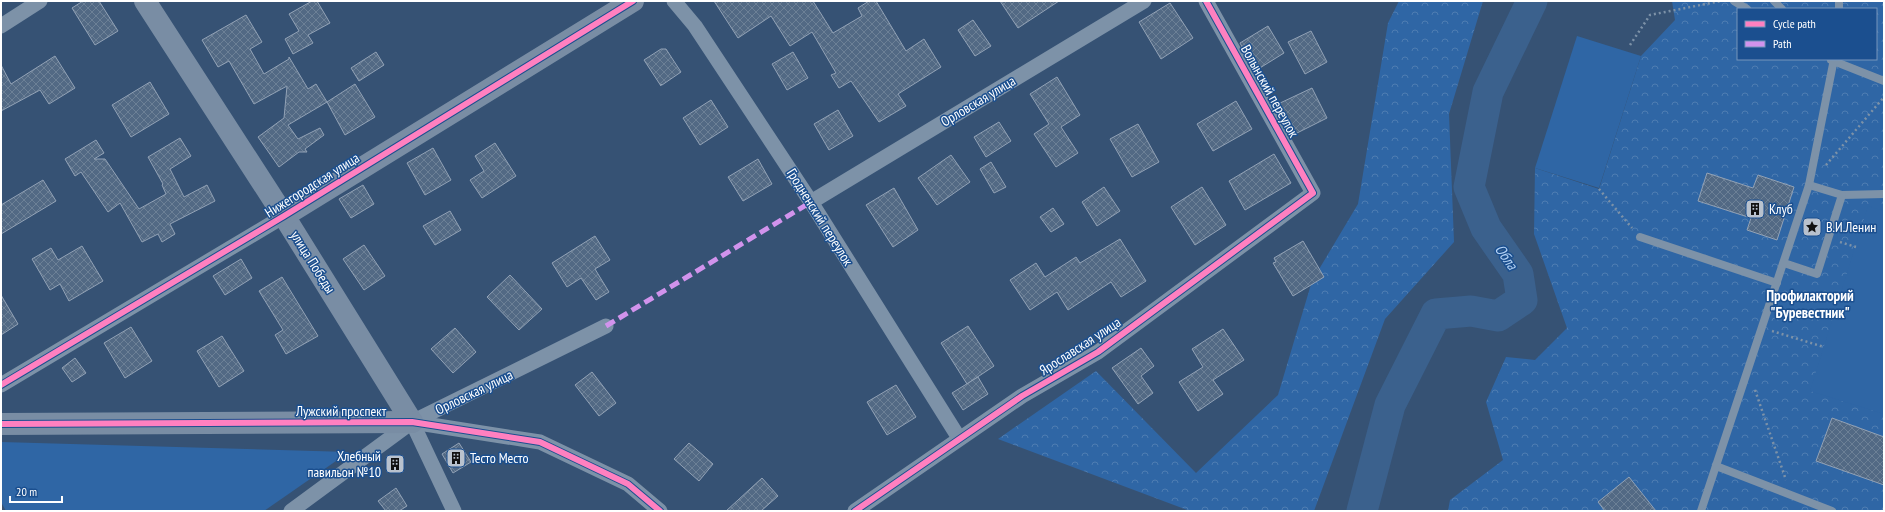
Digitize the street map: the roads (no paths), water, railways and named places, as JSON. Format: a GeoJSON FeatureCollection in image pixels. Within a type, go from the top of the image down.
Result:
{"type":"FeatureCollection","features":[{"type":"Feature","properties":{"kind":"street"},"geometry":{"type":"LineString","coordinates":[[1,26],[40,1]]}},
{"type":"Feature","properties":{"kind":"street","name":"улица Победы"},"geometry":{"type":"LineString","coordinates":[[145,1],[284,216],[412,422],[454,511]]}},
{"type":"Feature","properties":{"kind":"street","name":"Нижегородская улица"},"geometry":{"type":"LineString","coordinates":[[1,385],[284,216],[633,1]]}},
{"type":"Feature","properties":{"kind":"street","name":"Гродненский переулок"},"geometry":{"type":"LineString","coordinates":[[674,1],[695,26],[811,202],[959,438]]}},
{"type":"Feature","properties":{"kind":"street","name":"Орловская улица"},"geometry":{"type":"LineString","coordinates":[[811,202],[1144,1]]}},
{"type":"Feature","properties":{"kind":"street","name":"Волынский переулок"},"geometry":{"type":"LineString","coordinates":[[1206,1],[1313,194]]}},
{"type":"Feature","properties":{"kind":"street","name":"Ярославская улица"},"geometry":{"type":"LineString","coordinates":[[856,511],[917,470],[959,438],[1022,396],[1098,352],[1313,194]]}},
{"type":"Feature","properties":{"kind":"street","name":"Орловская улица"},"geometry":{"type":"LineString","coordinates":[[291,511],[412,422],[606,326]]}},
{"type":"Feature","properties":{"kind":"street","name":"Лужский проспект"},"geometry":{"type":"LineString","coordinates":[[1,424],[412,422],[540,442],[628,484],[660,511]]}},
{"type":"Feature","properties":{"kind":"lane"},"geometry":{"type":"LineString","coordinates":[[1734,1],[1745,8]]}},
{"type":"Feature","properties":{"kind":"lane"},"geometry":{"type":"LineString","coordinates":[[1701,511],[1809,185],[1832,60],[1884,81]]}},
{"type":"Feature","properties":{"kind":"lane"},"geometry":{"type":"LineString","coordinates":[[1809,185],[1842,195],[1884,194]]}},
{"type":"Feature","properties":{"kind":"lane"},"geometry":{"type":"LineString","coordinates":[[1784,263],[1817,274],[1842,195]]}},
{"type":"Feature","properties":{"kind":"lane"},"geometry":{"type":"LineString","coordinates":[[1640,237],[1777,283]]}},
{"type":"Feature","properties":{"kind":"lane"},"geometry":{"type":"LineString","coordinates":[[1716,466],[1832,511]]}},
{"type":"Feature","properties":{"kind":"waterway","name":"Обла"},"geometry":{"type":"LineString","coordinates":[[1362,511],[1390,405],[1436,314],[1471,311],[1498,316],[1522,300],[1518,274],[1486,228],[1469,187],[1488,92],[1532,1]]}},
{"type":"Feature","properties":{"kind":"place","name":"Клуб"},"geometry":{"type":"Point","coordinates":[1755,209]}},
{"type":"Feature","properties":{"kind":"place","name":"В.И.Ленин"},"geometry":{"type":"Point","coordinates":[1812,227]}},
{"type":"Feature","properties":{"kind":"place","name":"Тесто Место"},"geometry":{"type":"Point","coordinates":[456,458]}},
{"type":"Feature","properties":{"kind":"place","name":"Хлебный павильон №10"},"geometry":{"type":"Point","coordinates":[395,464]}},
{"type":"Feature","properties":{"kind":"district","name":"Профилакторий \"Буревестник\""},"geometry":{"type":"Point","coordinates":[1810,304]}}]}
